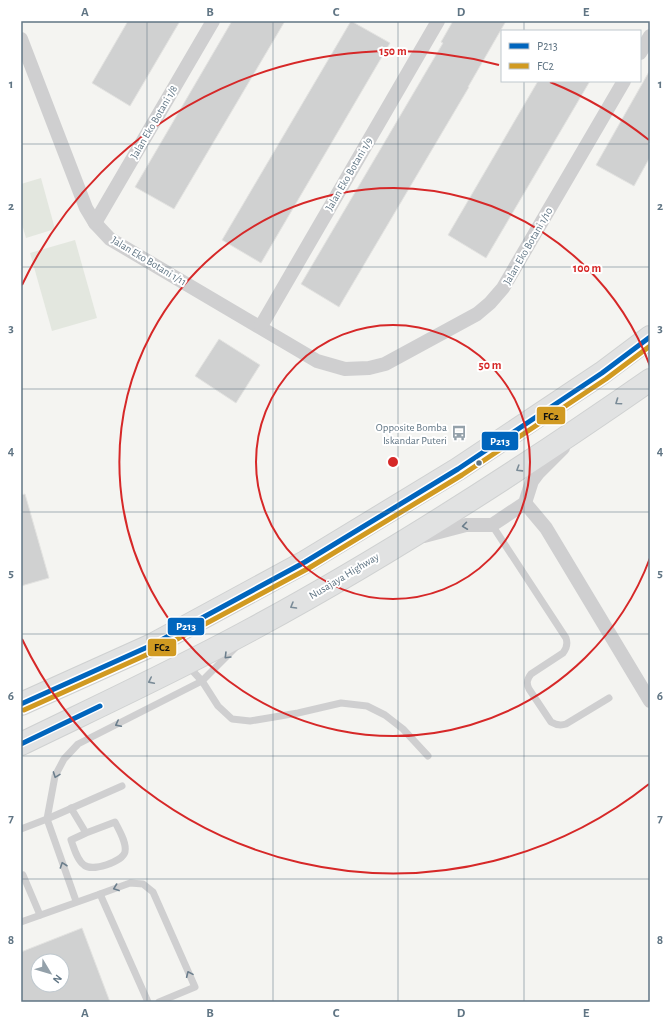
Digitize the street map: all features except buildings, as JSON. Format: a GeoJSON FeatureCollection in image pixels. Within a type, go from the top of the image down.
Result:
{"type":"FeatureCollection","features":[{"type":"Feature","properties":{"kind":"main road"},"geometry":{"type":"LineString","coordinates":[[21,704],[152,645],[305,562],[465,465],[602,373],[650,337]]}},
{"type":"Feature","properties":{"kind":"main road","name":"Nusajaya Highway"},"geometry":{"type":"LineString","coordinates":[[21,744],[186,664],[255,628],[327,587],[525,466],[650,380]]}},
{"type":"Feature","properties":{"kind":"street","name":"Jalan Eko Botani 1/8"},"geometry":{"type":"LineString","coordinates":[[95,223],[213,21]]}},
{"type":"Feature","properties":{"kind":"street","name":"Jalan Eko Botani 1/9"},"geometry":{"type":"LineString","coordinates":[[261,326],[438,21]]}},
{"type":"Feature","properties":{"kind":"street"},"geometry":{"type":"LineString","coordinates":[[641,51],[650,36]]}},
{"type":"Feature","properties":{"kind":"street","name":"Jalan Eko Botani 1/11"},"geometry":{"type":"LineString","coordinates":[[21,39],[86,208],[95,223],[110,239],[317,360],[345,369],[369,368],[385,364]]}},
{"type":"Feature","properties":{"kind":"street","name":"Jalan Eko Botani 1/10"},"geometry":{"type":"LineString","coordinates":[[385,364],[477,314],[490,303],[503,288],[623,82]]}},
{"type":"Feature","properties":{"kind":"street"},"geometry":{"type":"LineString","coordinates":[[400,543],[460,527],[492,525],[525,502],[528,489],[538,473],[586,424]]}},
{"type":"Feature","properties":{"kind":"street"},"geometry":{"type":"LineString","coordinates":[[525,502],[546,528],[650,701]]}},
{"type":"Feature","properties":{"kind":"lane"},"geometry":{"type":"LineString","coordinates":[[492,525],[566,638],[567,643],[563,653],[531,674],[528,678],[527,684],[529,689],[551,722],[561,726],[566,724],[609,698]]}},
{"type":"Feature","properties":{"kind":"lane"},"geometry":{"type":"LineString","coordinates":[[76,902],[47,819],[55,776],[64,759],[78,744],[202,681],[255,628]]}},
{"type":"Feature","properties":{"kind":"lane"},"geometry":{"type":"LineString","coordinates":[[186,664],[202,681],[218,706],[232,719],[250,721],[298,713],[341,703],[366,706],[385,715],[403,729],[428,756]]}},
{"type":"Feature","properties":{"kind":"lane"},"geometry":{"type":"LineString","coordinates":[[21,829],[122,786]]}},
{"type":"Feature","properties":{"kind":"lane"},"geometry":{"type":"LineString","coordinates":[[71,808],[86,833]]}},
{"type":"Feature","properties":{"kind":"lane"},"geometry":{"type":"LineString","coordinates":[[115,822],[124,842],[125,850],[123,856],[118,860],[96,867],[92,868],[85,866],[80,861],[71,840],[86,833],[115,822]]}},
{"type":"Feature","properties":{"kind":"lane"},"geometry":{"type":"LineString","coordinates":[[21,876],[23,875],[40,915]]}},
{"type":"Feature","properties":{"kind":"lane"},"geometry":{"type":"LineString","coordinates":[[21,922],[130,883],[142,884],[153,892],[195,987],[159,1002]]}},
{"type":"Feature","properties":{"kind":"lane"},"geometry":{"type":"LineString","coordinates":[[100,894],[148,1002]]}},
{"type":"Feature","properties":{"kind":"shaded area"},"geometry":{"type":"Polygon","coordinates":[[[41,178],[55,229],[26,238],[21,221],[21,184],[41,178]]]}},
{"type":"Feature","properties":{"kind":"shaded area"},"geometry":{"type":"Polygon","coordinates":[[[75,240],[97,318],[52,331],[30,253],[75,240]]]}},
{"type":"Feature","properties":{"kind":"transit line","name":"P213"},"geometry":{"type":"LineString","coordinates":[[21,704],[152,645],[305,562],[458,469],[602,373],[650,337]]}},
{"type":"Feature","properties":{"kind":"transit line","name":"FC2"},"geometry":{"type":"LineString","coordinates":[[24,710],[155,651],[309,568],[462,475],[606,379],[650,346]]}},
{"type":"Feature","properties":{"kind":"transit line","name":"P213"},"geometry":{"type":"LineString","coordinates":[[21,744],[100,706]]}},
{"type":"Feature","properties":{"kind":"place","name":"Opposite Bomba Iskandar Puteri"},"geometry":{"type":"Point","coordinates":[459,433]}}]}
